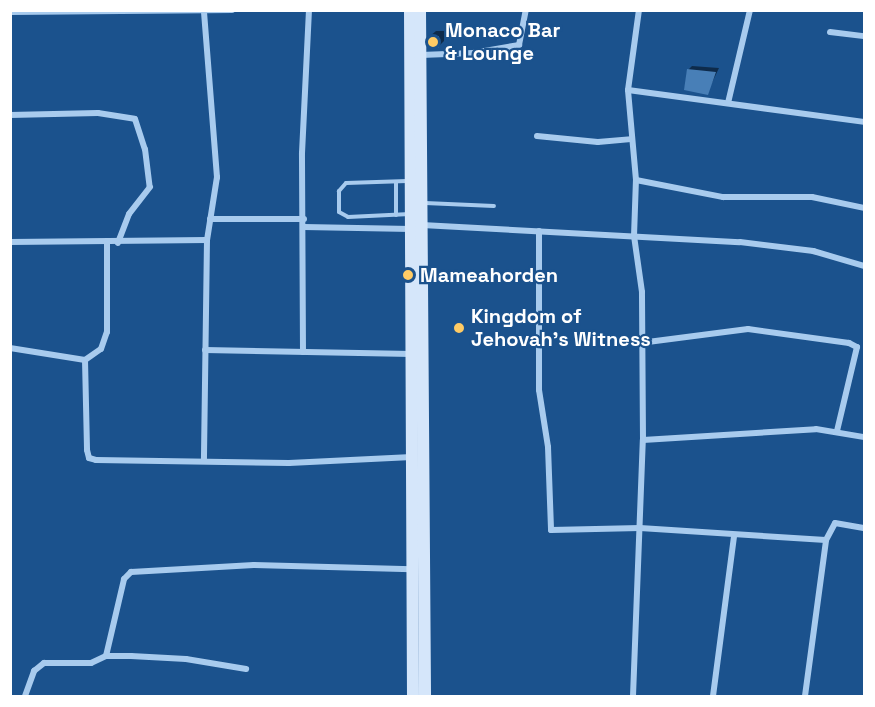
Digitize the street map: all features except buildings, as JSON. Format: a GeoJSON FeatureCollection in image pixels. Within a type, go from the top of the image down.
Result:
{"type":"FeatureCollection","features":[{"type":"Feature","properties":{"kind":"street"},"geometry":{"type":"LineString","coordinates":[[10,12],[232,10]]}},
{"type":"Feature","properties":{"kind":"street"},"geometry":{"type":"LineString","coordinates":[[303,352],[303,142],[309,10]]}},
{"type":"Feature","properties":{"kind":"street"},"geometry":{"type":"LineString","coordinates":[[410,10],[410,214],[416,227],[425,696]]}},
{"type":"Feature","properties":{"kind":"street"},"geometry":{"type":"LineString","coordinates":[[413,696],[412,354],[416,227],[421,203],[420,10]]}},
{"type":"Feature","properties":{"kind":"street"},"geometry":{"type":"LineString","coordinates":[[421,55],[473,53],[519,45],[526,10]]}},
{"type":"Feature","properties":{"kind":"street"},"geometry":{"type":"LineString","coordinates":[[633,696],[643,440],[640,343],[642,292],[633,236],[636,180],[628,90],[639,10]]}},
{"type":"Feature","properties":{"kind":"street"},"geometry":{"type":"LineString","coordinates":[[728,103],[750,10]]}},
{"type":"Feature","properties":{"kind":"street"},"geometry":{"type":"LineString","coordinates":[[204,12],[217,177],[207,240],[204,461]]}},
{"type":"Feature","properties":{"kind":"street"},"geometry":{"type":"LineString","coordinates":[[830,32],[864,36]]}},
{"type":"Feature","properties":{"kind":"street"},"geometry":{"type":"LineString","coordinates":[[628,90],[864,123]]}},
{"type":"Feature","properties":{"kind":"street"},"geometry":{"type":"LineString","coordinates":[[10,115],[98,113],[135,119],[145,149],[150,187],[129,214],[118,243]]}},
{"type":"Feature","properties":{"kind":"street"},"geometry":{"type":"LineString","coordinates":[[537,136],[598,142],[631,140]]}},
{"type":"Feature","properties":{"kind":"street"},"geometry":{"type":"LineString","coordinates":[[636,180],[723,197],[812,197],[864,208]]}},
{"type":"Feature","properties":{"kind":"street"},"geometry":{"type":"LineString","coordinates":[[210,219],[304,219]]}},
{"type":"Feature","properties":{"kind":"street"},"geometry":{"type":"LineString","coordinates":[[304,227],[416,227],[633,236],[791,248],[864,266]]}},
{"type":"Feature","properties":{"kind":"street"},"geometry":{"type":"LineString","coordinates":[[539,231],[539,390],[548,447],[550,530],[640,528],[734,536],[826,540]]}},
{"type":"Feature","properties":{"kind":"street"},"geometry":{"type":"LineString","coordinates":[[10,242],[118,243],[207,240]]}},
{"type":"Feature","properties":{"kind":"street"},"geometry":{"type":"LineString","coordinates":[[10,348],[85,360],[101,349],[107,332],[107,243]]}},
{"type":"Feature","properties":{"kind":"street"},"geometry":{"type":"LineString","coordinates":[[640,343],[748,329],[849,343],[857,347],[837,431]]}},
{"type":"Feature","properties":{"kind":"street"},"geometry":{"type":"LineString","coordinates":[[205,350],[412,354]]}},
{"type":"Feature","properties":{"kind":"street"},"geometry":{"type":"LineString","coordinates":[[85,360],[90,458],[289,464],[412,457]]}},
{"type":"Feature","properties":{"kind":"street"},"geometry":{"type":"LineString","coordinates":[[643,440],[837,431],[864,437]]}},
{"type":"Feature","properties":{"kind":"street"},"geometry":{"type":"LineString","coordinates":[[805,696],[826,540],[838,522],[864,528]]}},
{"type":"Feature","properties":{"kind":"street"},"geometry":{"type":"LineString","coordinates":[[713,696],[734,536]]}},
{"type":"Feature","properties":{"kind":"street"},"geometry":{"type":"LineString","coordinates":[[106,656],[124,579],[131,572],[254,565],[413,569]]}},
{"type":"Feature","properties":{"kind":"street"},"geometry":{"type":"LineString","coordinates":[[25,696],[38,666],[91,663],[106,656],[178,658],[246,669]]}},
{"type":"Feature","properties":{"kind":"lane"},"geometry":{"type":"LineString","coordinates":[[410,214],[342,215],[339,191],[346,183],[411,181]]}},
{"type":"Feature","properties":{"kind":"lane"},"geometry":{"type":"LineString","coordinates":[[396,182],[396,215]]}},
{"type":"Feature","properties":{"kind":"lane"},"geometry":{"type":"LineString","coordinates":[[421,203],[494,206]]}},
{"type":"Feature","properties":{"kind":"place","name":"Monaco Bar & Lounge"},"geometry":{"type":"Point","coordinates":[433,42]}},
{"type":"Feature","properties":{"kind":"place","name":"Mameahorden"},"geometry":{"type":"Point","coordinates":[408,275]}},
{"type":"Feature","properties":{"kind":"place","name":"Kingdom of Jehovah's Witness"},"geometry":{"type":"Point","coordinates":[459,328]}}]}
